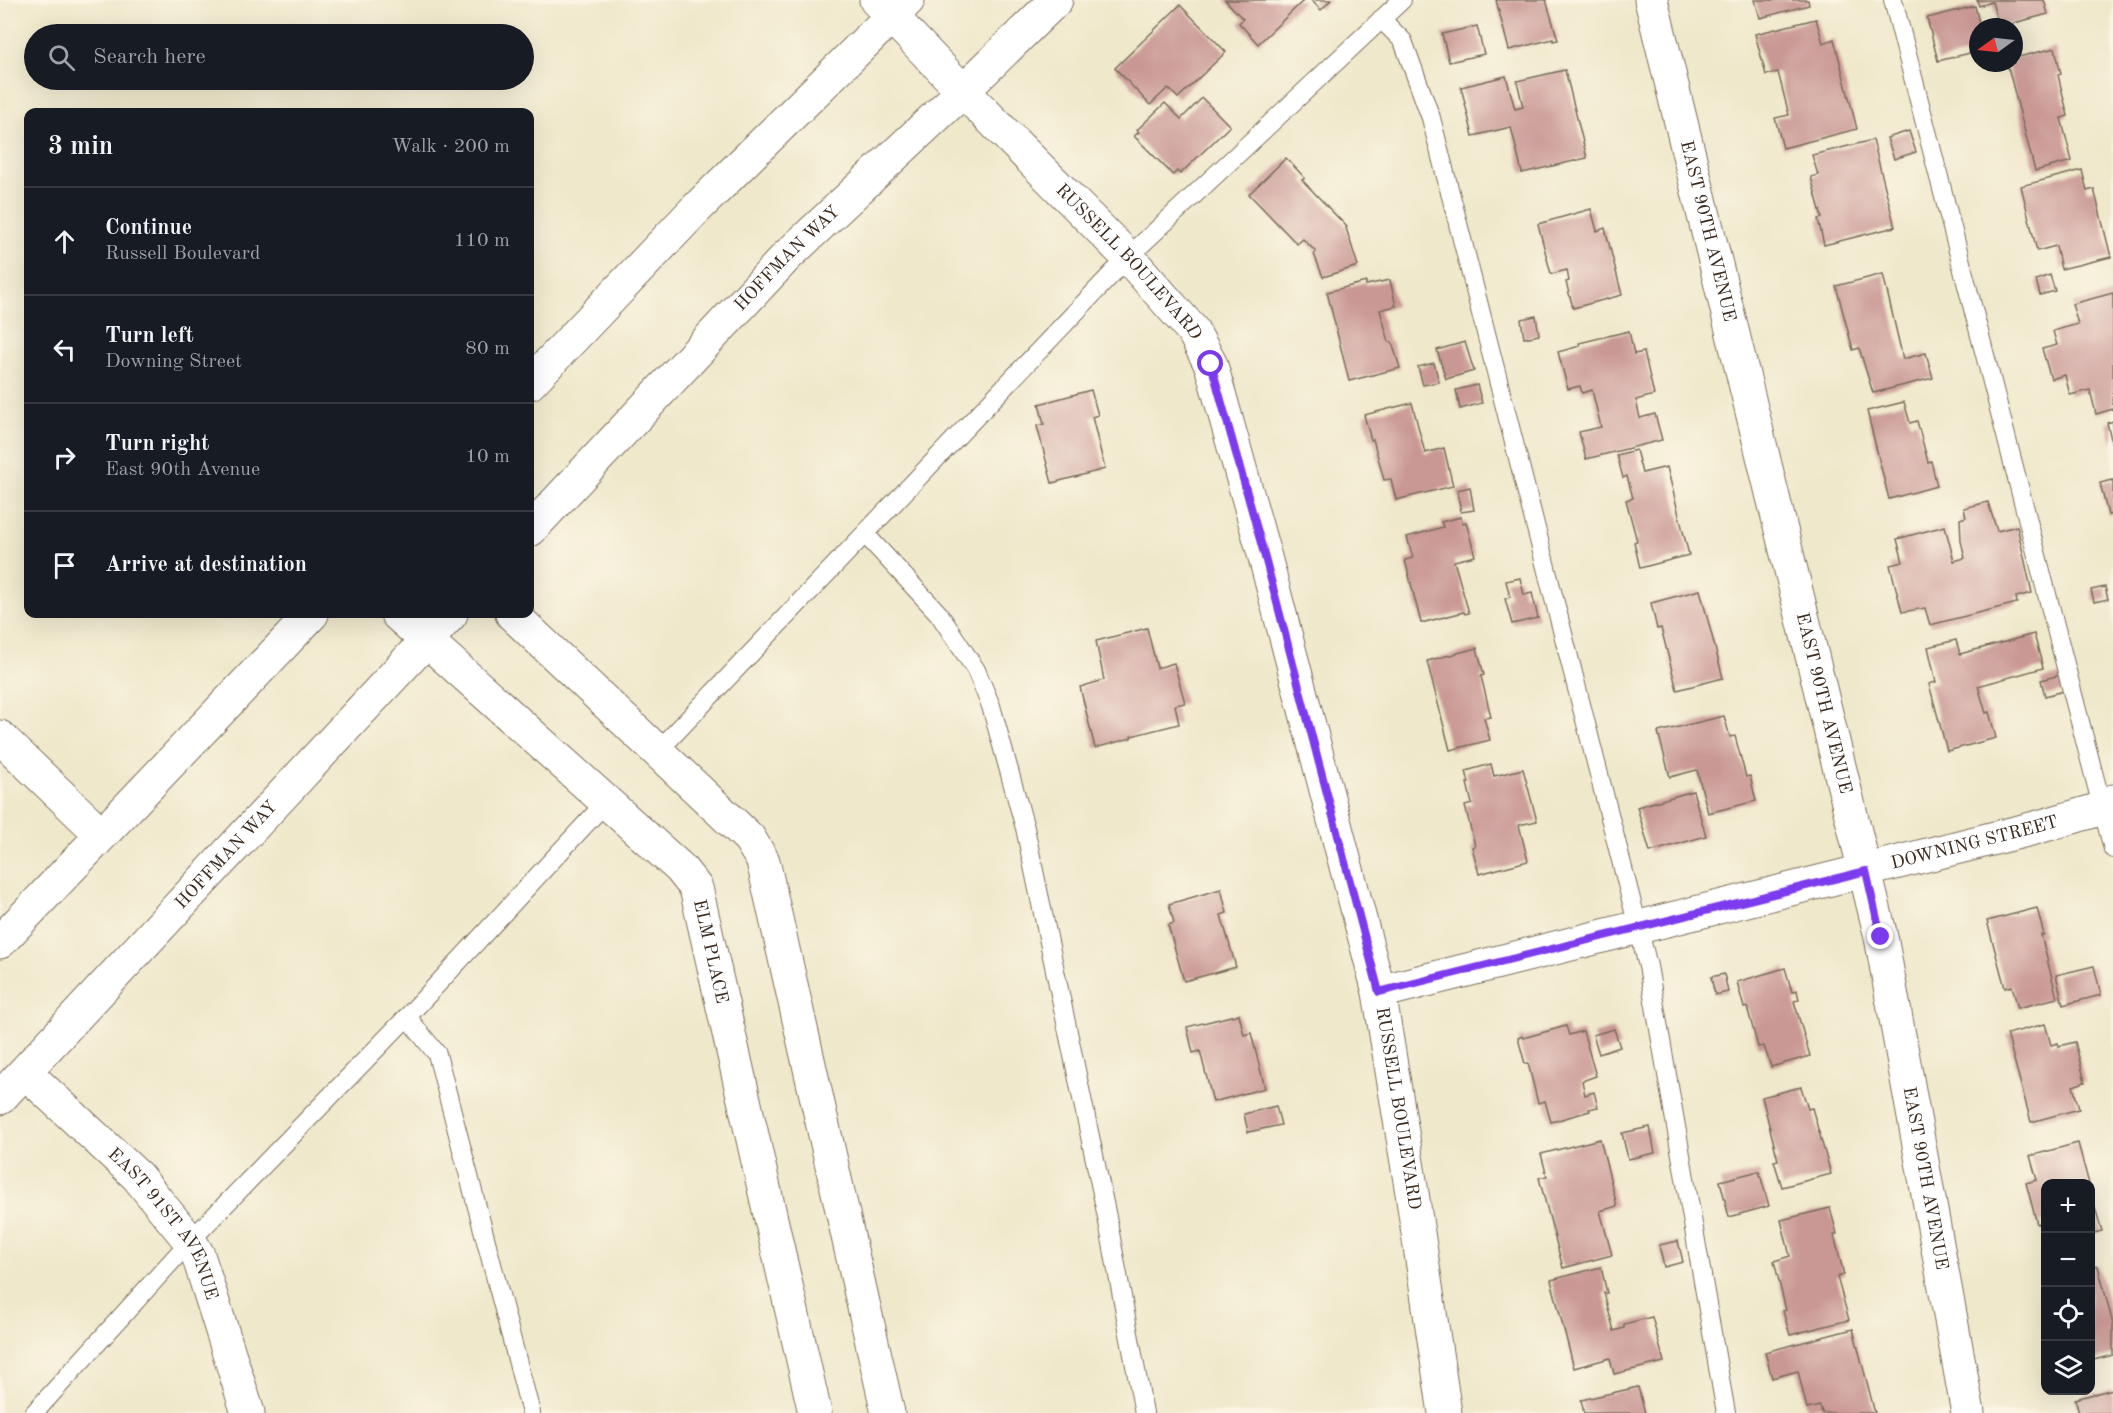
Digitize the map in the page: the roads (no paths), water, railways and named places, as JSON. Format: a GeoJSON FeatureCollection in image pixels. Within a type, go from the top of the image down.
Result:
{"type":"FeatureCollection","features":[{"type":"Feature","properties":{"kind":"street","name":"HOFFMAN WAY"},"geometry":{"type":"LineString","coordinates":[[534,526],[787,256],[963,91],[1056,0]]}},
{"type":"Feature","properties":{"kind":"street","name":"EAST 90TH AVENUE"},"geometry":{"type":"LineString","coordinates":[[1652,0],[1881,937],[1968,1413]]}},
{"type":"Feature","properties":{"kind":"street","name":"RUSSELL BOULEVARD"},"geometry":{"type":"LineString","coordinates":[[892,5],[963,91],[1128,257],[1194,331],[1211,364],[1266,561],[1379,992],[1445,1413]]}},
{"type":"Feature","properties":{"kind":"street"},"geometry":{"type":"LineString","coordinates":[[534,379],[892,5]]}},
{"type":"Feature","properties":{"kind":"street"},"geometry":{"type":"LineString","coordinates":[[0,942],[308,618]]}},
{"type":"Feature","properties":{"kind":"street","name":"ELM PLACE"},"geometry":{"type":"LineString","coordinates":[[401,618],[680,868],[696,888],[815,1413]]}},
{"type":"Feature","properties":{"kind":"street","name":"HOFFMAN WAY"},"geometry":{"type":"LineString","coordinates":[[0,1098],[447,618]]}},
{"type":"Feature","properties":{"kind":"street"},"geometry":{"type":"LineString","coordinates":[[516,618],[748,838],[764,861],[888,1413]]}},
{"type":"Feature","properties":{"kind":"street"},"geometry":{"type":"LineString","coordinates":[[0,737],[101,834]]}},
{"type":"Feature","properties":{"kind":"street","name":"DOWNING STREET"},"geometry":{"type":"LineString","coordinates":[[1379,992],[2024,831],[2108,804]]}},
{"type":"Feature","properties":{"kind":"street","name":"EAST 91ST AVENUE"},"geometry":{"type":"LineString","coordinates":[[25,1072],[137,1176],[190,1241],[198,1255],[248,1413]]}},
{"type":"Feature","properties":{"kind":"lane"},"geometry":{"type":"LineString","coordinates":[[658,751],[1128,257],[1402,0]]}},
{"type":"Feature","properties":{"kind":"lane"},"geometry":{"type":"LineString","coordinates":[[1893,0],[2108,804],[2113,849]]}},
{"type":"Feature","properties":{"kind":"lane"},"geometry":{"type":"LineString","coordinates":[[1382,19],[1402,42],[1431,118],[1648,966],[1726,1413]]}},
{"type":"Feature","properties":{"kind":"lane"},"geometry":{"type":"LineString","coordinates":[[865,534],[939,614],[976,670],[991,706],[1025,828],[1107,1218],[1144,1413]]}},
{"type":"Feature","properties":{"kind":"lane"},"geometry":{"type":"LineString","coordinates":[[34,1413],[190,1241],[407,1017],[606,802]]}},
{"type":"Feature","properties":{"kind":"lane"},"geometry":{"type":"LineString","coordinates":[[407,1017],[437,1054],[531,1413]]}}]}
